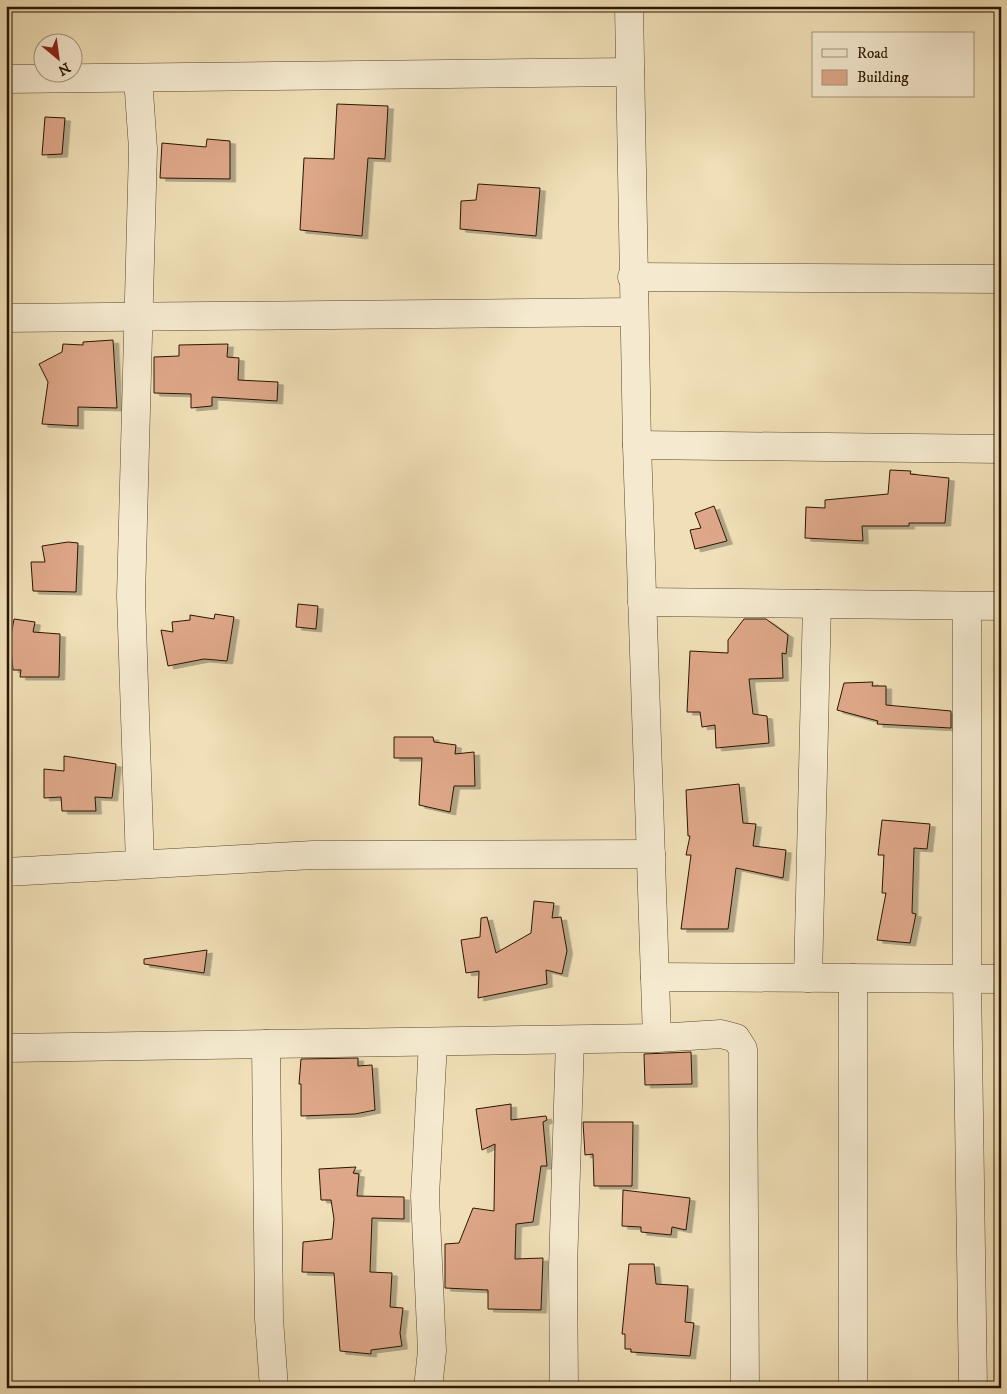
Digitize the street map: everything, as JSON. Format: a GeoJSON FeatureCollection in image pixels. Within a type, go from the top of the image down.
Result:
{"type":"FeatureCollection","features":[{"type":"Feature","properties":{"kind":"street"},"geometry":{"type":"LineString","coordinates":[[629,6],[632,277],[657,1038]]}},
{"type":"Feature","properties":{"kind":"street"},"geometry":{"type":"LineString","coordinates":[[6,80],[630,72]]}},
{"type":"Feature","properties":{"kind":"street"},"geometry":{"type":"LineString","coordinates":[[138,78],[143,149],[131,596],[140,864]]}},
{"type":"Feature","properties":{"kind":"street"},"geometry":{"type":"LineString","coordinates":[[632,277],[1001,279]]}},
{"type":"Feature","properties":{"kind":"street"},"geometry":{"type":"LineString","coordinates":[[6,318],[633,312]]}},
{"type":"Feature","properties":{"kind":"street"},"geometry":{"type":"LineString","coordinates":[[637,445],[1001,449]]}},
{"type":"Feature","properties":{"kind":"street"},"geometry":{"type":"LineString","coordinates":[[642,602],[1001,606]]}},
{"type":"Feature","properties":{"kind":"street"},"geometry":{"type":"LineString","coordinates":[[808,978],[817,604]]}},
{"type":"Feature","properties":{"kind":"street"},"geometry":{"type":"LineString","coordinates":[[968,606],[967,979],[974,1388]]}},
{"type":"Feature","properties":{"kind":"street"},"geometry":{"type":"LineString","coordinates":[[6,872],[313,855],[651,854]]}},
{"type":"Feature","properties":{"kind":"street"},"geometry":{"type":"LineString","coordinates":[[655,977],[1001,979]]}},
{"type":"Feature","properties":{"kind":"street"},"geometry":{"type":"LineString","coordinates":[[853,978],[853,1380]]}},
{"type":"Feature","properties":{"kind":"street"},"geometry":{"type":"LineString","coordinates":[[6,1048],[570,1040],[722,1034],[736,1038],[743,1049],[745,1388]]}},
{"type":"Feature","properties":{"kind":"street"},"geometry":{"type":"LineString","coordinates":[[564,1388],[563,1268],[570,1040]]}},
{"type":"Feature","properties":{"kind":"street"},"geometry":{"type":"LineString","coordinates":[[428,1388],[432,1351],[425,1196],[434,1042]]}},
{"type":"Feature","properties":{"kind":"street"},"geometry":{"type":"LineString","coordinates":[[266,1044],[269,1319],[274,1388]]}},
{"type":"Feature","properties":{"kind":"building"},"geometry":{"type":"Polygon","coordinates":[[[337,104],[388,106],[385,159],[368,158],[362,236],[300,230],[304,158],[334,159],[337,104]]]}},
{"type":"Feature","properties":{"kind":"building"},"geometry":{"type":"Polygon","coordinates":[[[45,117],[65,118],[62,154],[42,155],[45,117]]]}},
{"type":"Feature","properties":{"kind":"building"},"geometry":{"type":"Polygon","coordinates":[[[207,139],[230,141],[230,179],[160,178],[162,143],[206,147],[207,139]]]}},
{"type":"Feature","properties":{"kind":"building"},"geometry":{"type":"Polygon","coordinates":[[[478,184],[540,188],[536,236],[460,229],[461,201],[476,200],[478,184]]]}},
{"type":"Feature","properties":{"kind":"building"},"geometry":{"type":"Polygon","coordinates":[[[113,340],[117,408],[78,407],[78,426],[42,424],[48,382],[39,364],[62,352],[63,344],[83,345],[83,342],[113,340]]]}},
{"type":"Feature","properties":{"kind":"building"},"geometry":{"type":"Polygon","coordinates":[[[228,344],[227,357],[239,358],[238,380],[278,382],[277,401],[212,397],[212,406],[191,408],[191,394],[154,393],[154,357],[179,356],[179,345],[228,344]]]}},
{"type":"Feature","properties":{"kind":"building"},"geometry":{"type":"Polygon","coordinates":[[[890,470],[911,471],[910,474],[949,478],[945,523],[909,523],[909,526],[862,526],[863,541],[805,538],[806,507],[825,508],[825,500],[888,494],[890,470]]]}},
{"type":"Feature","properties":{"kind":"building"},"geometry":{"type":"Polygon","coordinates":[[[714,506],[727,541],[695,549],[690,530],[701,528],[695,513],[714,506]]]}},
{"type":"Feature","properties":{"kind":"building"},"geometry":{"type":"Polygon","coordinates":[[[68,542],[78,543],[76,592],[33,591],[31,562],[45,562],[42,546],[68,542]]]}},
{"type":"Feature","properties":{"kind":"building"},"geometry":{"type":"Polygon","coordinates":[[[298,604],[318,606],[316,629],[296,627],[298,604]]]}},
{"type":"Feature","properties":{"kind":"building"},"geometry":{"type":"Polygon","coordinates":[[[215,614],[234,617],[227,661],[204,659],[168,666],[161,630],[173,632],[172,622],[190,620],[190,615],[214,619],[215,614]]]}},
{"type":"Feature","properties":{"kind":"building"},"geometry":{"type":"Polygon","coordinates":[[[14,619],[35,622],[33,632],[60,634],[59,677],[20,677],[21,670],[13,670],[10,641],[14,619]]]}},
{"type":"Feature","properties":{"kind":"building"},"geometry":{"type":"Polygon","coordinates":[[[744,619],[766,619],[788,635],[786,654],[782,653],[783,678],[749,679],[753,714],[767,716],[769,743],[716,748],[715,725],[702,727],[700,712],[687,712],[690,651],[728,653],[728,640],[744,619]]]}},
{"type":"Feature","properties":{"kind":"building"},"geometry":{"type":"Polygon","coordinates":[[[873,682],[872,686],[886,686],[886,705],[951,711],[951,728],[877,724],[878,721],[837,710],[844,683],[873,682]]]}},
{"type":"Feature","properties":{"kind":"building"},"geometry":{"type":"Polygon","coordinates":[[[394,737],[433,737],[434,742],[456,745],[455,754],[474,752],[475,786],[454,786],[450,812],[419,805],[422,758],[394,758],[394,737]]]}},
{"type":"Feature","properties":{"kind":"building"},"geometry":{"type":"Polygon","coordinates":[[[64,756],[116,764],[112,798],[95,797],[96,811],[62,811],[61,797],[44,798],[44,769],[64,771],[64,756]]]}},
{"type":"Feature","properties":{"kind":"building"},"geometry":{"type":"Polygon","coordinates":[[[739,784],[743,823],[756,824],[753,846],[786,850],[783,878],[736,868],[728,929],[681,929],[691,855],[686,855],[690,836],[688,836],[686,790],[739,784]]]}},
{"type":"Feature","properties":{"kind":"building"},"geometry":{"type":"Polygon","coordinates":[[[882,820],[930,824],[927,849],[914,848],[912,913],[916,914],[910,943],[877,940],[886,893],[882,893],[884,855],[878,855],[882,820]]]}},
{"type":"Feature","properties":{"kind":"building"},"geometry":{"type":"Polygon","coordinates":[[[534,901],[554,903],[552,918],[561,917],[567,951],[562,974],[546,970],[547,984],[478,998],[479,971],[466,973],[461,940],[480,937],[481,918],[487,917],[496,953],[531,933],[534,901]]]}},
{"type":"Feature","properties":{"kind":"building"},"geometry":{"type":"Polygon","coordinates":[[[207,950],[204,973],[144,964],[144,959],[207,950]]]}},
{"type":"Feature","properties":{"kind":"building"},"geometry":{"type":"Polygon","coordinates":[[[691,1052],[692,1084],[645,1085],[644,1054],[691,1052]]]}},
{"type":"Feature","properties":{"kind":"building"},"geometry":{"type":"Polygon","coordinates":[[[358,1058],[358,1066],[372,1065],[375,1110],[355,1114],[301,1116],[301,1084],[299,1084],[301,1059],[358,1058]]]}},
{"type":"Feature","properties":{"kind":"building"},"geometry":{"type":"Polygon","coordinates":[[[511,1104],[511,1120],[546,1116],[547,1120],[543,1122],[547,1166],[541,1166],[533,1222],[516,1224],[515,1259],[543,1258],[541,1310],[488,1309],[488,1290],[445,1288],[445,1244],[459,1243],[473,1208],[494,1211],[495,1144],[482,1150],[476,1109],[511,1104]]]}},
{"type":"Feature","properties":{"kind":"building"},"geometry":{"type":"Polygon","coordinates":[[[583,1122],[633,1122],[632,1186],[594,1186],[593,1154],[585,1155],[583,1122]]]}},
{"type":"Feature","properties":{"kind":"building"},"geometry":{"type":"Polygon","coordinates":[[[356,1167],[353,1173],[359,1174],[357,1196],[404,1197],[404,1219],[372,1218],[370,1272],[392,1273],[390,1307],[403,1308],[400,1333],[402,1346],[371,1350],[371,1354],[340,1351],[334,1273],[302,1272],[303,1242],[332,1239],[334,1219],[331,1200],[321,1200],[319,1169],[356,1167]]]}},
{"type":"Feature","properties":{"kind":"building"},"geometry":{"type":"Polygon","coordinates":[[[623,1190],[690,1198],[686,1230],[672,1227],[671,1235],[641,1232],[641,1227],[622,1226],[623,1190]]]}},
{"type":"Feature","properties":{"kind":"building"},"geometry":{"type":"Polygon","coordinates":[[[629,1264],[654,1264],[656,1284],[688,1286],[685,1322],[694,1323],[690,1356],[631,1352],[631,1349],[625,1349],[625,1334],[622,1334],[629,1264]]]}}]}
